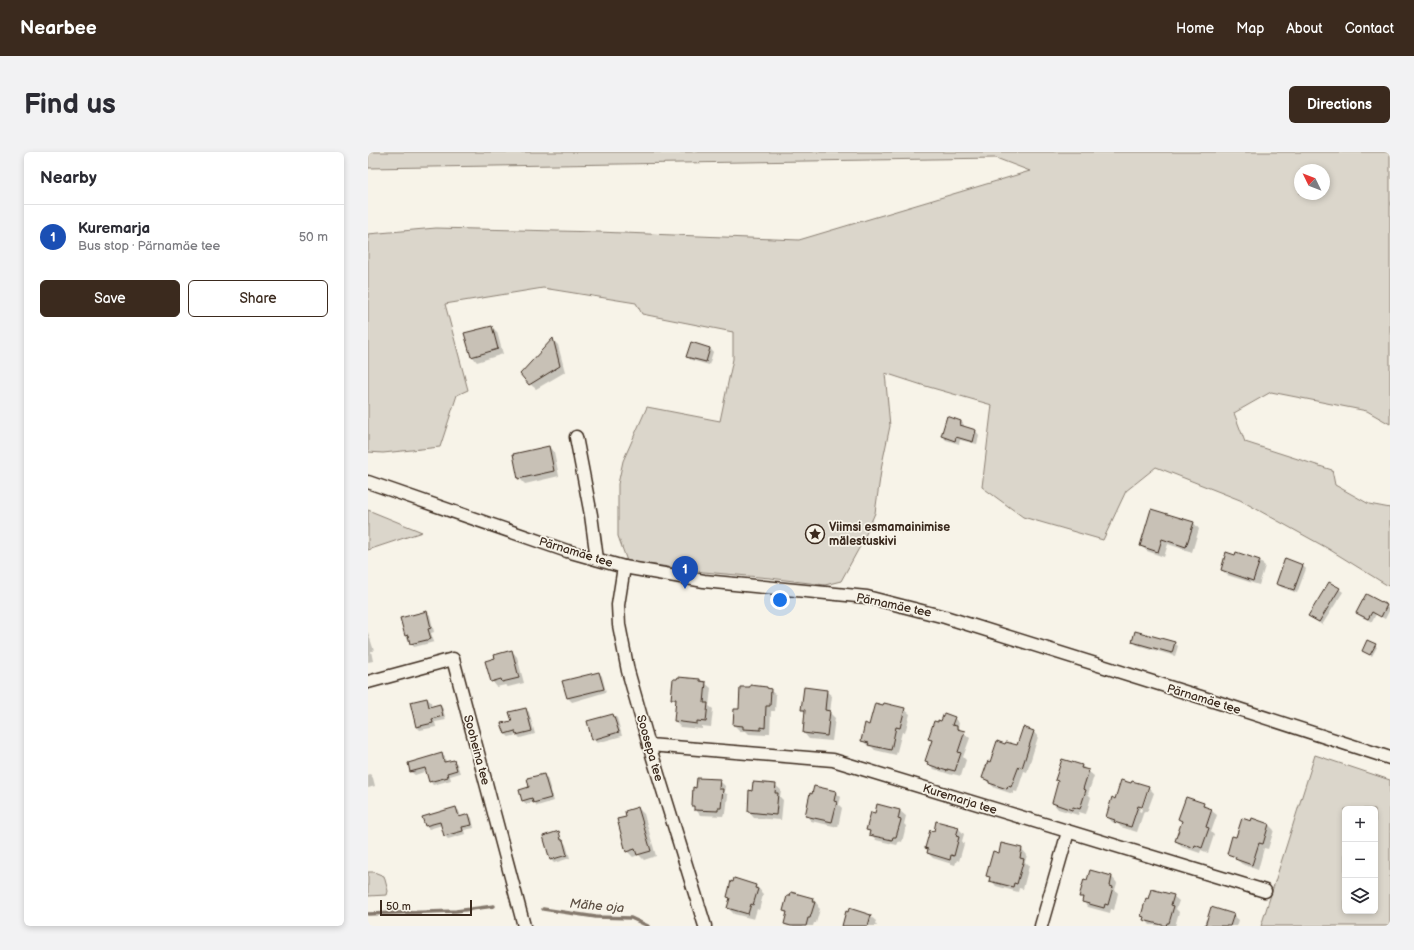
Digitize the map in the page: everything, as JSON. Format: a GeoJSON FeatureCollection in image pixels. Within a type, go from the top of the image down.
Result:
{"type":"FeatureCollection","features":[{"type":"Feature","properties":{"kind":"street"},"geometry":{"type":"LineString","coordinates":[[576,437],[591,515],[597,559]]}},
{"type":"Feature","properties":{"kind":"street","name":"Pärnamäe tee"},"geometry":{"type":"LineString","coordinates":[[368,482],[568,551],[624,567],[704,581],[867,597],[945,617],[1390,758]]}},
{"type":"Feature","properties":{"kind":"street","name":"Soosepa tee"},"geometry":{"type":"LineString","coordinates":[[624,567],[618,605],[619,625],[628,671],[648,745],[705,926]]}},
{"type":"Feature","properties":{"kind":"street","name":"Sooheina tee"},"geometry":{"type":"LineString","coordinates":[[368,682],[453,659],[524,926]]}},
{"type":"Feature","properties":{"kind":"street","name":"Kuremarja tee"},"geometry":{"type":"LineString","coordinates":[[648,745],[832,760],[1265,892]]}},
{"type":"Feature","properties":{"kind":"street"},"geometry":{"type":"LineString","coordinates":[[1041,926],[1068,832]]}},
{"type":"Feature","properties":{"kind":"shaded area"},"geometry":{"type":"Polygon","coordinates":[[[368,152],[1390,152],[1390,424],[1367,411],[1271,392],[1234,413],[1245,442],[1332,470],[1335,485],[1369,504],[1390,508],[1390,587],[1327,548],[1240,500],[1156,467],[1126,491],[1103,540],[1023,517],[982,487],[992,405],[885,373],[890,426],[882,464],[875,513],[863,541],[841,581],[825,585],[704,572],[627,561],[618,536],[618,484],[623,461],[647,407],[720,421],[733,359],[733,332],[642,314],[636,303],[543,288],[445,304],[468,390],[457,395],[440,447],[383,453],[368,452],[368,234],[436,228],[598,232],[799,240],[1030,171],[996,158],[368,168],[368,152]]]}},
{"type":"Feature","properties":{"kind":"shaded area"},"geometry":{"type":"Polygon","coordinates":[[[368,510],[422,532],[368,550],[368,510]]]}},
{"type":"Feature","properties":{"kind":"shaded area"},"geometry":{"type":"Polygon","coordinates":[[[1315,755],[1390,780],[1390,926],[1261,926],[1315,755]]]}},
{"type":"Feature","properties":{"kind":"shaded area"},"geometry":{"type":"Polygon","coordinates":[[[368,872],[374,872],[384,876],[388,891],[387,895],[368,896],[368,872]]]}},
{"type":"Feature","properties":{"kind":"building"},"geometry":{"type":"Polygon","coordinates":[[[492,326],[498,349],[471,357],[464,333],[492,326]]]}},
{"type":"Feature","properties":{"kind":"building"},"geometry":{"type":"Polygon","coordinates":[[[553,338],[560,366],[529,385],[520,374],[553,338]]]}},
{"type":"Feature","properties":{"kind":"building"},"geometry":{"type":"Polygon","coordinates":[[[691,342],[710,348],[706,362],[686,357],[691,342]]]}},
{"type":"Feature","properties":{"kind":"building"},"geometry":{"type":"Polygon","coordinates":[[[947,416],[961,421],[960,425],[976,430],[973,442],[956,437],[955,441],[941,436],[947,416]]]}},
{"type":"Feature","properties":{"kind":"building"},"geometry":{"type":"Polygon","coordinates":[[[549,446],[554,471],[518,479],[513,454],[549,446]]]}},
{"type":"Feature","properties":{"kind":"building"},"geometry":{"type":"Polygon","coordinates":[[[1151,509],[1194,522],[1186,547],[1162,539],[1158,552],[1140,546],[1151,509]]]}},
{"type":"Feature","properties":{"kind":"building"},"geometry":{"type":"Polygon","coordinates":[[[1226,552],[1235,555],[1236,552],[1260,560],[1253,581],[1221,570],[1226,552]]]}},
{"type":"Feature","properties":{"kind":"building"},"geometry":{"type":"Polygon","coordinates":[[[1285,558],[1303,565],[1294,590],[1276,584],[1285,558]]]}},
{"type":"Feature","properties":{"kind":"building"},"geometry":{"type":"Polygon","coordinates":[[[1329,582],[1340,588],[1319,622],[1308,616],[1329,582]]]}},
{"type":"Feature","properties":{"kind":"building"},"geometry":{"type":"Polygon","coordinates":[[[1366,594],[1387,605],[1381,617],[1372,612],[1368,619],[1356,613],[1366,594]]]}},
{"type":"Feature","properties":{"kind":"building"},"geometry":{"type":"Polygon","coordinates":[[[427,611],[431,628],[428,629],[431,639],[410,644],[408,635],[405,636],[400,618],[427,611]]]}},
{"type":"Feature","properties":{"kind":"building"},"geometry":{"type":"Polygon","coordinates":[[[1135,631],[1175,642],[1172,653],[1132,642],[1135,631]]]}},
{"type":"Feature","properties":{"kind":"building"},"geometry":{"type":"Polygon","coordinates":[[[1367,640],[1376,644],[1370,655],[1362,651],[1367,640]]]}},
{"type":"Feature","properties":{"kind":"building"},"geometry":{"type":"Polygon","coordinates":[[[512,650],[519,678],[502,682],[501,679],[491,682],[485,661],[495,658],[494,655],[512,650]]]}},
{"type":"Feature","properties":{"kind":"building"},"geometry":{"type":"Polygon","coordinates":[[[599,672],[604,689],[567,698],[562,681],[599,672]]]}},
{"type":"Feature","properties":{"kind":"building"},"geometry":{"type":"Polygon","coordinates":[[[678,677],[700,679],[700,681],[706,682],[704,703],[708,703],[706,722],[697,721],[697,724],[674,721],[676,699],[671,699],[673,679],[677,679],[678,677]]]}},
{"type":"Feature","properties":{"kind":"building"},"geometry":{"type":"Polygon","coordinates":[[[750,685],[767,687],[771,689],[770,706],[766,706],[765,728],[761,727],[761,730],[743,729],[743,726],[733,725],[734,709],[739,709],[740,687],[750,687],[750,685]]]}},
{"type":"Feature","properties":{"kind":"building"},"geometry":{"type":"Polygon","coordinates":[[[804,687],[827,690],[825,710],[830,711],[827,736],[803,733],[805,710],[801,710],[804,687]]]}},
{"type":"Feature","properties":{"kind":"building"},"geometry":{"type":"Polygon","coordinates":[[[427,698],[429,707],[440,704],[443,716],[432,719],[433,723],[416,727],[410,702],[427,698]]]}},
{"type":"Feature","properties":{"kind":"building"},"geometry":{"type":"Polygon","coordinates":[[[875,703],[883,705],[884,703],[905,708],[900,728],[896,727],[891,750],[868,745],[869,743],[861,741],[865,723],[869,725],[875,703]]]}},
{"type":"Feature","properties":{"kind":"building"},"geometry":{"type":"Polygon","coordinates":[[[526,708],[532,731],[516,735],[515,731],[505,734],[501,723],[512,721],[509,712],[526,708]]]}},
{"type":"Feature","properties":{"kind":"building"},"geometry":{"type":"Polygon","coordinates":[[[944,713],[955,717],[952,725],[957,726],[957,729],[965,731],[958,752],[961,753],[955,771],[947,769],[947,771],[927,764],[928,762],[925,761],[932,740],[928,739],[934,721],[941,721],[944,713]]]}},
{"type":"Feature","properties":{"kind":"building"},"geometry":{"type":"Polygon","coordinates":[[[613,714],[619,732],[592,740],[587,721],[613,714]]]}},
{"type":"Feature","properties":{"kind":"building"},"geometry":{"type":"Polygon","coordinates":[[[1023,727],[1034,731],[1022,768],[1019,766],[1011,787],[1008,786],[1007,789],[989,783],[989,781],[982,778],[988,761],[990,762],[997,741],[1005,744],[1006,742],[1017,745],[1023,727]]]}},
{"type":"Feature","properties":{"kind":"building"},"geometry":{"type":"Polygon","coordinates":[[[442,753],[444,762],[454,760],[457,770],[447,773],[448,777],[429,782],[425,768],[410,772],[408,763],[442,753]]]}},
{"type":"Feature","properties":{"kind":"building"},"geometry":{"type":"Polygon","coordinates":[[[1062,759],[1082,765],[1081,768],[1089,770],[1083,789],[1086,790],[1080,809],[1073,807],[1072,810],[1052,803],[1058,781],[1055,780],[1062,759]]]}},
{"type":"Feature","properties":{"kind":"building"},"geometry":{"type":"Polygon","coordinates":[[[544,774],[551,798],[533,803],[532,798],[522,801],[519,790],[529,787],[527,778],[544,774]]]}},
{"type":"Feature","properties":{"kind":"building"},"geometry":{"type":"Polygon","coordinates":[[[697,778],[720,779],[719,789],[723,789],[721,808],[718,808],[718,811],[694,810],[694,806],[692,806],[693,787],[696,788],[697,778]]]}},
{"type":"Feature","properties":{"kind":"building"},"geometry":{"type":"Polygon","coordinates":[[[1121,780],[1131,783],[1132,781],[1149,786],[1142,807],[1138,806],[1131,827],[1114,822],[1115,820],[1106,817],[1112,797],[1115,799],[1121,780]]]}},
{"type":"Feature","properties":{"kind":"building"},"geometry":{"type":"Polygon","coordinates":[[[753,782],[776,784],[775,793],[778,793],[776,815],[748,812],[749,790],[752,791],[753,782]]]}},
{"type":"Feature","properties":{"kind":"building"},"geometry":{"type":"Polygon","coordinates":[[[814,786],[836,791],[834,801],[837,802],[832,822],[805,816],[810,793],[812,794],[814,786]]]}},
{"type":"Feature","properties":{"kind":"building"},"geometry":{"type":"Polygon","coordinates":[[[1186,797],[1204,803],[1203,806],[1212,809],[1206,827],[1209,828],[1202,848],[1195,845],[1194,848],[1175,841],[1182,821],[1178,819],[1186,797]]]}},
{"type":"Feature","properties":{"kind":"building"},"geometry":{"type":"Polygon","coordinates":[[[877,804],[900,810],[898,819],[901,820],[896,837],[893,837],[892,840],[869,835],[870,831],[866,830],[871,812],[875,813],[877,804]]]}},
{"type":"Feature","properties":{"kind":"building"},"geometry":{"type":"Polygon","coordinates":[[[456,807],[459,817],[469,814],[472,825],[462,827],[463,831],[444,836],[440,822],[425,826],[422,817],[456,807]]]}},
{"type":"Feature","properties":{"kind":"building"},"geometry":{"type":"Polygon","coordinates":[[[638,807],[651,851],[637,855],[635,849],[626,852],[617,819],[626,817],[625,811],[638,807]]]}},
{"type":"Feature","properties":{"kind":"building"},"geometry":{"type":"Polygon","coordinates":[[[1242,818],[1251,821],[1252,818],[1269,824],[1263,844],[1259,843],[1252,865],[1235,859],[1236,857],[1227,854],[1232,836],[1236,837],[1242,818]]]}},
{"type":"Feature","properties":{"kind":"building"},"geometry":{"type":"Polygon","coordinates":[[[936,821],[959,827],[956,836],[959,837],[954,856],[951,855],[950,860],[927,853],[928,849],[925,848],[930,830],[934,831],[936,821]]]}},
{"type":"Feature","properties":{"kind":"building"},"geometry":{"type":"Polygon","coordinates":[[[559,831],[567,855],[550,860],[543,836],[559,831]]]}},
{"type":"Feature","properties":{"kind":"building"},"geometry":{"type":"Polygon","coordinates":[[[1001,843],[1022,848],[1020,858],[1024,859],[1017,884],[1014,883],[1013,887],[989,881],[990,877],[986,876],[993,851],[999,853],[1001,843]]]}},
{"type":"Feature","properties":{"kind":"building"},"geometry":{"type":"Polygon","coordinates":[[[1090,870],[1112,876],[1110,886],[1113,887],[1108,905],[1105,904],[1104,908],[1082,902],[1083,897],[1079,897],[1084,879],[1087,880],[1090,870]]]}},
{"type":"Feature","properties":{"kind":"building"},"geometry":{"type":"Polygon","coordinates":[[[734,878],[756,885],[755,888],[758,889],[753,905],[751,904],[748,914],[727,908],[730,898],[727,897],[731,881],[733,882],[734,878]]]}},
{"type":"Feature","properties":{"kind":"building"},"geometry":{"type":"Polygon","coordinates":[[[1151,889],[1174,895],[1171,905],[1174,906],[1169,923],[1167,923],[1166,926],[1143,920],[1144,917],[1141,916],[1146,898],[1148,899],[1151,889]]]}},
{"type":"Feature","properties":{"kind":"building"},"geometry":{"type":"Polygon","coordinates":[[[791,892],[813,898],[812,902],[815,902],[806,926],[791,926],[784,924],[787,912],[783,911],[787,896],[790,896],[791,892]]]}},
{"type":"Feature","properties":{"kind":"building"},"geometry":{"type":"Polygon","coordinates":[[[1211,907],[1234,914],[1230,926],[1205,926],[1211,907]]]}},
{"type":"Feature","properties":{"kind":"building"},"geometry":{"type":"Polygon","coordinates":[[[849,908],[871,915],[868,926],[842,926],[846,911],[848,912],[849,908]]]}},
{"type":"Feature","properties":{"kind":"waterway","name":"Mähe oja"},"geometry":{"type":"LineString","coordinates":[[368,914],[456,911],[494,906]]}},
{"type":"Feature","properties":{"kind":"waterway","name":"Mähe oja"},"geometry":{"type":"LineString","coordinates":[[543,909],[596,917],[631,918],[648,926]]}},
{"type":"Feature","properties":{"kind":"place","name":"Viimsi esmamainimise mälestuskivi"},"geometry":{"type":"Point","coordinates":[815,534]}},
{"type":"Feature","properties":{"kind":"place","name":"Kuremarja"},"geometry":{"type":"Point","coordinates":[685,589]}}]}
